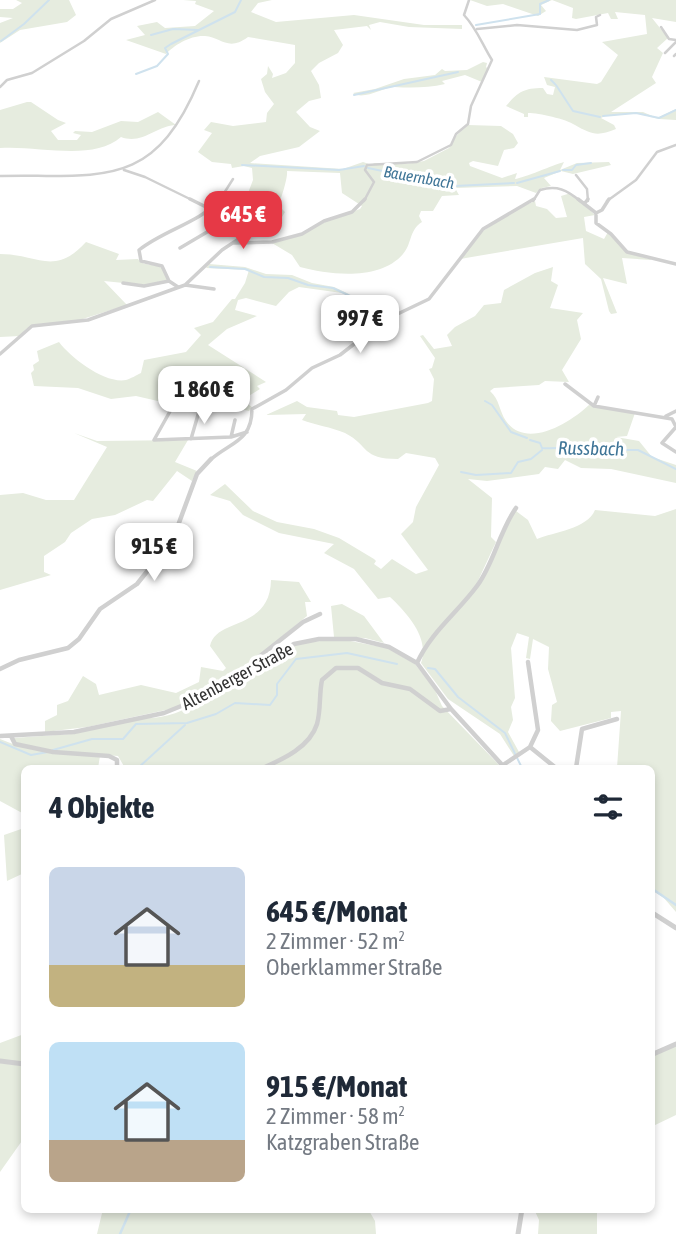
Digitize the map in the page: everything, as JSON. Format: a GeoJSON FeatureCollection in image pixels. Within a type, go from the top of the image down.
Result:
{"type":"FeatureCollection","features":[{"type":"Feature","properties":{"kind":"street"},"geometry":{"type":"LineString","coordinates":[[0,87],[7,80],[32,73],[84,41],[114,17],[155,0]]}},
{"type":"Feature","properties":{"kind":"street"},"geometry":{"type":"LineString","coordinates":[[233,243],[272,243],[302,234],[324,221],[352,212],[362,205],[373,182],[365,167],[376,163],[417,162],[451,145],[456,134],[469,122],[471,106],[492,63],[477,29],[464,15],[469,0]]}},
{"type":"Feature","properties":{"kind":"street"},"geometry":{"type":"LineString","coordinates":[[477,29],[517,25],[580,30],[597,24],[596,17],[600,15]]}},
{"type":"Feature","properties":{"kind":"street"},"geometry":{"type":"LineString","coordinates":[[661,27],[669,39],[676,41],[665,53]]}},
{"type":"Feature","properties":{"kind":"street"},"geometry":{"type":"LineString","coordinates":[[0,176],[96,174],[124,170],[154,150],[177,125],[188,108],[199,80]]}},
{"type":"Feature","properties":{"kind":"street"},"geometry":{"type":"LineString","coordinates":[[596,213],[602,210],[607,201],[636,180],[657,152],[676,145]]}},
{"type":"Feature","properties":{"kind":"street"},"geometry":{"type":"LineString","coordinates":[[124,170],[145,177],[209,208],[225,222]]}},
{"type":"Feature","properties":{"kind":"street"},"geometry":{"type":"LineString","coordinates":[[576,175],[587,189],[588,201],[585,203]]}},
{"type":"Feature","properties":{"kind":"street"},"geometry":{"type":"LineString","coordinates":[[178,288],[169,281],[162,266],[141,261],[139,250],[209,208],[228,193],[233,179]]}},
{"type":"Feature","properties":{"kind":"street"},"geometry":{"type":"LineString","coordinates":[[0,668],[19,660],[68,648],[79,639],[100,609],[137,584],[173,539],[190,488],[200,470],[248,432],[252,425],[250,412],[254,407],[282,392],[313,368],[340,355],[384,320],[433,295],[481,231],[491,222],[532,202],[538,192],[548,187],[568,191],[596,213],[596,223],[611,234],[627,253],[676,264]]}},
{"type":"Feature","properties":{"kind":"street"},"geometry":{"type":"LineString","coordinates":[[239,216],[235,209],[240,204]]}},
{"type":"Feature","properties":{"kind":"street"},"geometry":{"type":"LineString","coordinates":[[0,354],[33,326],[82,321],[185,285],[220,251],[255,231],[260,225],[257,217],[239,216],[180,248]]}},
{"type":"Feature","properties":{"kind":"street"},"geometry":{"type":"LineString","coordinates":[[123,283],[144,286],[169,281]]}},
{"type":"Feature","properties":{"kind":"street"},"geometry":{"type":"LineString","coordinates":[[185,285],[214,289]]}},
{"type":"Feature","properties":{"kind":"street"},"geometry":{"type":"LineString","coordinates":[[565,384],[594,406],[666,416],[674,420],[676,427],[663,443],[676,452]]}},
{"type":"Feature","properties":{"kind":"street"},"geometry":{"type":"LineString","coordinates":[[594,406],[598,397]]}},
{"type":"Feature","properties":{"kind":"street"},"geometry":{"type":"LineString","coordinates":[[173,406],[154,440],[231,437],[248,432]]}},
{"type":"Feature","properties":{"kind":"street"},"geometry":{"type":"LineString","coordinates":[[191,439],[200,408]]}},
{"type":"Feature","properties":{"kind":"street"},"geometry":{"type":"LineString","coordinates":[[666,416],[676,411]]}},
{"type":"Feature","properties":{"kind":"street"},"geometry":{"type":"LineString","coordinates":[[231,437],[235,420]]}},
{"type":"Feature","properties":{"kind":"street"},"geometry":{"type":"LineString","coordinates":[[416,663],[426,643],[478,584],[506,522],[516,508]]}},
{"type":"Feature","properties":{"kind":"street"},"geometry":{"type":"LineString","coordinates":[[255,665],[255,660],[295,630],[305,618],[320,614]]}},
{"type":"Feature","properties":{"kind":"street","name":"Altenberger Straße"},"geometry":{"type":"LineString","coordinates":[[0,736],[74,732],[174,710],[201,698],[295,644],[328,638],[373,642],[396,650],[416,663],[430,677],[451,709],[502,765]]}},
{"type":"Feature","properties":{"kind":"street"},"geometry":{"type":"LineString","coordinates":[[506,765],[530,747],[538,730],[528,662]]}},
{"type":"Feature","properties":{"kind":"street"},"geometry":{"type":"LineString","coordinates":[[269,765],[287,756],[310,738],[316,725],[322,680],[336,668],[358,668],[382,683],[415,691],[440,711],[451,709]]}},
{"type":"Feature","properties":{"kind":"street"},"geometry":{"type":"LineString","coordinates":[[576,765],[582,729],[617,719]]}},
{"type":"Feature","properties":{"kind":"street"},"geometry":{"type":"LineString","coordinates":[[11,736],[15,744],[49,751],[109,756],[117,760],[117,765]]}},
{"type":"Feature","properties":{"kind":"street"},"geometry":{"type":"LineString","coordinates":[[530,747],[552,765]]}},
{"type":"Feature","properties":{"kind":"street"},"geometry":{"type":"LineString","coordinates":[[655,915],[676,928]]}},
{"type":"Feature","properties":{"kind":"street"},"geometry":{"type":"LineString","coordinates":[[655,1053],[676,1044]]}},
{"type":"Feature","properties":{"kind":"street"},"geometry":{"type":"LineString","coordinates":[[0,1061],[21,1064]]}},
{"type":"Feature","properties":{"kind":"street"},"geometry":{"type":"LineString","coordinates":[[518,1234],[521,1213]]}},
{"type":"Feature","properties":{"kind":"shaded area"},"geometry":{"type":"Polygon","coordinates":[[[16,0],[69,0],[76,15],[67,22],[20,30],[0,43],[0,23],[13,18],[0,17],[0,9],[13,9],[22,3],[16,0]]]}},
{"type":"Feature","properties":{"kind":"shaded area"},"geometry":{"type":"Polygon","coordinates":[[[183,0],[272,0],[258,3],[251,12],[276,22],[354,15],[424,25],[462,25],[462,29],[409,27],[380,22],[369,25],[371,30],[367,26],[334,30],[343,45],[338,53],[319,63],[311,71],[319,85],[321,98],[309,101],[296,112],[310,127],[320,131],[299,147],[260,156],[250,163],[343,169],[363,162],[369,164],[366,167],[375,163],[407,164],[424,161],[449,148],[457,135],[468,125],[501,126],[513,134],[518,143],[514,148],[504,150],[498,166],[473,161],[469,163],[470,166],[502,178],[517,173],[515,179],[519,178],[564,162],[560,170],[577,163],[609,162],[611,165],[573,174],[561,171],[544,178],[551,186],[536,193],[517,186],[455,188],[459,195],[442,196],[433,211],[421,211],[419,216],[422,222],[415,229],[406,250],[393,263],[381,269],[340,274],[300,267],[292,255],[272,243],[302,234],[329,220],[360,209],[362,206],[342,193],[340,173],[287,171],[278,205],[285,212],[276,227],[270,231],[260,226],[260,219],[251,215],[258,199],[248,193],[253,180],[252,168],[232,168],[231,164],[212,162],[198,152],[212,133],[204,130],[211,122],[233,126],[266,122],[267,113],[274,104],[265,92],[261,79],[267,74],[268,66],[273,74],[272,78],[286,73],[295,63],[295,45],[248,37],[230,44],[200,36],[183,41],[166,54],[126,40],[145,35],[137,26],[157,22],[165,28],[195,26],[214,11],[195,4],[196,1],[183,0]]]}},
{"type":"Feature","properties":{"kind":"shaded area"},"geometry":{"type":"Polygon","coordinates":[[[470,0],[552,0],[541,5],[546,11],[538,16],[503,4],[487,6],[470,0]]]}},
{"type":"Feature","properties":{"kind":"shaded area"},"geometry":{"type":"Polygon","coordinates":[[[552,0],[676,0],[676,22],[652,18],[668,38],[657,48],[663,53],[652,77],[656,83],[611,112],[643,112],[657,118],[676,109],[676,120],[659,119],[636,113],[605,116],[601,118],[616,129],[594,133],[539,114],[528,113],[528,117],[524,117],[524,114],[506,106],[525,90],[543,88],[547,94],[553,95],[555,87],[547,85],[544,77],[597,84],[601,82],[618,55],[602,42],[647,34],[645,15],[615,12],[618,19],[611,19],[608,13],[576,19],[572,18],[573,8],[552,0]]]}},
{"type":"Feature","properties":{"kind":"shaded area"},"geometry":{"type":"Polygon","coordinates":[[[483,62],[487,63],[488,69],[482,82],[465,75],[442,81],[445,84],[439,85],[394,87],[368,95],[353,93],[404,79],[435,75],[442,69],[467,70],[483,62]]]}},
{"type":"Feature","properties":{"kind":"shaded area"},"geometry":{"type":"Polygon","coordinates":[[[27,102],[66,123],[51,131],[58,140],[77,140],[81,135],[73,133],[75,131],[92,132],[121,121],[138,122],[158,112],[176,125],[136,139],[121,137],[109,145],[80,151],[0,148],[0,110],[27,102]]]}},
{"type":"Feature","properties":{"kind":"shaded area"},"geometry":{"type":"Polygon","coordinates":[[[571,193],[595,215],[584,217],[586,231],[604,239],[608,232],[627,253],[653,260],[622,258],[627,284],[603,278],[617,313],[611,314],[609,311],[601,279],[585,264],[583,238],[460,259],[480,233],[517,209],[535,201],[536,206],[547,209],[556,218],[567,217],[561,196],[571,193]]]}},
{"type":"Feature","properties":{"kind":"shaded area"},"geometry":{"type":"Polygon","coordinates":[[[86,242],[119,254],[116,260],[138,259],[162,268],[167,280],[143,285],[104,281],[127,305],[70,323],[37,324],[26,329],[20,336],[0,337],[0,254],[55,261],[75,253],[86,242]]]}},
{"type":"Feature","properties":{"kind":"shaded area"},"geometry":{"type":"Polygon","coordinates":[[[209,264],[245,267],[266,274],[292,275],[349,294],[299,287],[289,292],[276,306],[246,298],[238,300],[235,310],[257,316],[227,329],[208,345],[266,382],[257,386],[260,389],[242,400],[252,407],[249,411],[175,405],[136,396],[111,399],[78,388],[34,386],[31,373],[34,370],[33,365],[39,361],[37,351],[59,342],[89,368],[118,380],[126,380],[141,373],[144,360],[186,352],[201,335],[194,328],[213,322],[232,299],[235,299],[249,270],[206,268],[209,264]]]}},
{"type":"Feature","properties":{"kind":"shaded area"},"geometry":{"type":"Polygon","coordinates":[[[553,267],[551,281],[558,285],[550,308],[583,313],[577,320],[581,339],[562,370],[569,382],[545,381],[539,385],[494,388],[490,391],[506,421],[525,433],[536,433],[560,426],[589,405],[635,413],[627,436],[616,437],[639,441],[652,457],[676,465],[676,483],[611,469],[581,468],[565,460],[558,469],[545,467],[539,474],[487,481],[468,479],[492,498],[491,537],[496,542],[477,583],[479,584],[509,518],[516,511],[528,520],[537,539],[578,526],[595,510],[655,516],[676,509],[676,912],[655,892],[655,765],[617,765],[621,711],[611,712],[611,718],[560,731],[551,721],[552,705],[557,702],[548,669],[549,647],[533,639],[530,659],[526,658],[529,637],[517,633],[511,648],[515,698],[511,707],[513,720],[508,732],[519,752],[514,756],[500,734],[448,699],[421,663],[423,654],[420,635],[390,597],[378,599],[354,569],[324,553],[334,544],[279,533],[243,515],[230,501],[210,495],[225,484],[253,511],[277,522],[314,529],[339,538],[374,559],[374,564],[381,569],[392,559],[416,574],[428,570],[401,534],[413,522],[416,507],[439,465],[435,458],[406,453],[398,459],[378,457],[345,433],[302,420],[306,414],[266,415],[297,401],[307,407],[337,411],[338,415],[354,417],[432,401],[434,379],[429,369],[432,368],[435,358],[420,336],[423,335],[434,349],[452,346],[447,335],[455,327],[475,316],[484,305],[501,303],[504,290],[535,273],[553,267]]]}},
{"type":"Feature","properties":{"kind":"shaded area"},"geometry":{"type":"Polygon","coordinates":[[[74,433],[97,441],[188,440],[175,462],[197,471],[192,481],[177,471],[153,501],[147,500],[115,515],[92,519],[71,533],[65,542],[44,556],[44,572],[51,575],[0,590],[0,495],[23,493],[46,500],[74,500],[107,447],[74,433]]]}},
{"type":"Feature","properties":{"kind":"shaded area"},"geometry":{"type":"Polygon","coordinates":[[[271,580],[299,582],[311,602],[305,602],[307,616],[253,660],[251,665],[197,698],[175,708],[87,727],[45,732],[45,721],[57,715],[57,705],[68,701],[83,676],[96,684],[99,695],[141,685],[176,693],[199,682],[201,667],[223,671],[226,668],[210,646],[214,637],[253,616],[262,608],[271,580]]]}},
{"type":"Feature","properties":{"kind":"shaded area"},"geometry":{"type":"Polygon","coordinates":[[[342,604],[364,616],[384,643],[365,638],[334,637],[331,606],[342,604]]]}},
{"type":"Feature","properties":{"kind":"shaded area"},"geometry":{"type":"Polygon","coordinates":[[[345,640],[387,648],[415,664],[435,690],[442,706],[499,765],[123,765],[118,756],[52,751],[14,742],[13,738],[71,734],[183,710],[274,656],[291,647],[311,642],[345,640]]]}},
{"type":"Feature","properties":{"kind":"shaded area"},"geometry":{"type":"Polygon","coordinates":[[[0,739],[18,746],[100,756],[98,765],[21,765],[21,812],[0,801],[0,739]]]}},
{"type":"Feature","properties":{"kind":"shaded area"},"geometry":{"type":"Polygon","coordinates":[[[21,829],[21,874],[7,881],[4,835],[21,829]]]}},
{"type":"Feature","properties":{"kind":"shaded area"},"geometry":{"type":"Polygon","coordinates":[[[21,1035],[21,1063],[0,1060],[0,1043],[21,1035]]]}},
{"type":"Feature","properties":{"kind":"shaded area"},"geometry":{"type":"Polygon","coordinates":[[[676,1045],[676,1115],[655,1125],[655,1055],[676,1045]]]}},
{"type":"Feature","properties":{"kind":"shaded area"},"geometry":{"type":"Polygon","coordinates":[[[0,1063],[21,1066],[21,1142],[0,1172],[0,1063]]]}},
{"type":"Feature","properties":{"kind":"shaded area"},"geometry":{"type":"Polygon","coordinates":[[[102,1213],[370,1213],[375,1221],[376,1234],[97,1234],[102,1213]]]}},
{"type":"Feature","properties":{"kind":"shaded area"},"geometry":{"type":"Polygon","coordinates":[[[536,1213],[597,1213],[597,1234],[538,1234],[539,1220],[536,1213]]]}},
{"type":"Feature","properties":{"kind":"waterway"},"geometry":{"type":"LineString","coordinates":[[1,41],[49,0]]}},
{"type":"Feature","properties":{"kind":"waterway"},"geometry":{"type":"LineString","coordinates":[[136,74],[157,66],[168,54],[165,48],[171,44],[235,12],[241,0]]}},
{"type":"Feature","properties":{"kind":"waterway"},"geometry":{"type":"LineString","coordinates":[[476,25],[540,14],[540,4],[549,0]]}},
{"type":"Feature","properties":{"kind":"waterway"},"geometry":{"type":"LineString","coordinates":[[151,35],[173,29],[198,30]]}},
{"type":"Feature","properties":{"kind":"waterway"},"geometry":{"type":"LineString","coordinates":[[354,95],[458,72]]}},
{"type":"Feature","properties":{"kind":"waterway"},"geometry":{"type":"LineString","coordinates":[[551,80],[555,84]]}},
{"type":"Feature","properties":{"kind":"waterway"},"geometry":{"type":"LineString","coordinates":[[556,85],[573,111],[600,117]]}},
{"type":"Feature","properties":{"kind":"waterway"},"geometry":{"type":"LineString","coordinates":[[603,116],[636,113],[659,118],[676,110]]}},
{"type":"Feature","properties":{"kind":"waterway","name":"Bauernbach"},"geometry":{"type":"LineString","coordinates":[[563,170],[572,170],[576,165],[591,163]]}},
{"type":"Feature","properties":{"kind":"waterway","name":"Bauernbach"},"geometry":{"type":"LineString","coordinates":[[242,165],[339,170],[364,166]]}},
{"type":"Feature","properties":{"kind":"waterway","name":"Bauernbach"},"geometry":{"type":"LineString","coordinates":[[368,168],[455,186],[514,183]]}},
{"type":"Feature","properties":{"kind":"waterway","name":"Bauernbach"},"geometry":{"type":"LineString","coordinates":[[517,183],[560,171]]}},
{"type":"Feature","properties":{"kind":"waterway"},"geometry":{"type":"LineString","coordinates":[[210,267],[245,269],[264,277],[288,278],[308,285],[333,288],[376,308]]}},
{"type":"Feature","properties":{"kind":"waterway","name":"Russbach"},"geometry":{"type":"LineString","coordinates":[[485,401],[492,405],[511,432],[527,438]]}},
{"type":"Feature","properties":{"kind":"waterway","name":"Russbach"},"geometry":{"type":"LineString","coordinates":[[530,440],[540,443],[542,448],[587,447],[602,450],[611,444],[627,450],[638,450],[676,469]]}},
{"type":"Feature","properties":{"kind":"waterway","name":"Russbach"},"geometry":{"type":"LineString","coordinates":[[461,472],[476,475],[511,473],[518,462],[531,459],[542,450]]}},
{"type":"Feature","properties":{"kind":"waterway"},"geometry":{"type":"LineString","coordinates":[[53,750],[92,739],[123,739],[136,724],[187,723],[216,714],[235,703],[270,705],[277,695],[277,684],[296,659],[347,653],[397,664]]}},
{"type":"Feature","properties":{"kind":"waterway"},"geometry":{"type":"LineString","coordinates":[[428,668],[435,669],[458,697],[505,733],[521,765]]}},
{"type":"Feature","properties":{"kind":"waterway"},"geometry":{"type":"LineString","coordinates":[[141,765],[185,725]]}},
{"type":"Feature","properties":{"kind":"waterway"},"geometry":{"type":"LineString","coordinates":[[0,742],[31,755],[48,752]]}},
{"type":"Feature","properties":{"kind":"waterway"},"geometry":{"type":"LineString","coordinates":[[655,891],[676,905]]}},
{"type":"Feature","properties":{"kind":"waterway"},"geometry":{"type":"LineString","coordinates":[[120,1234],[129,1213]]}}]}
